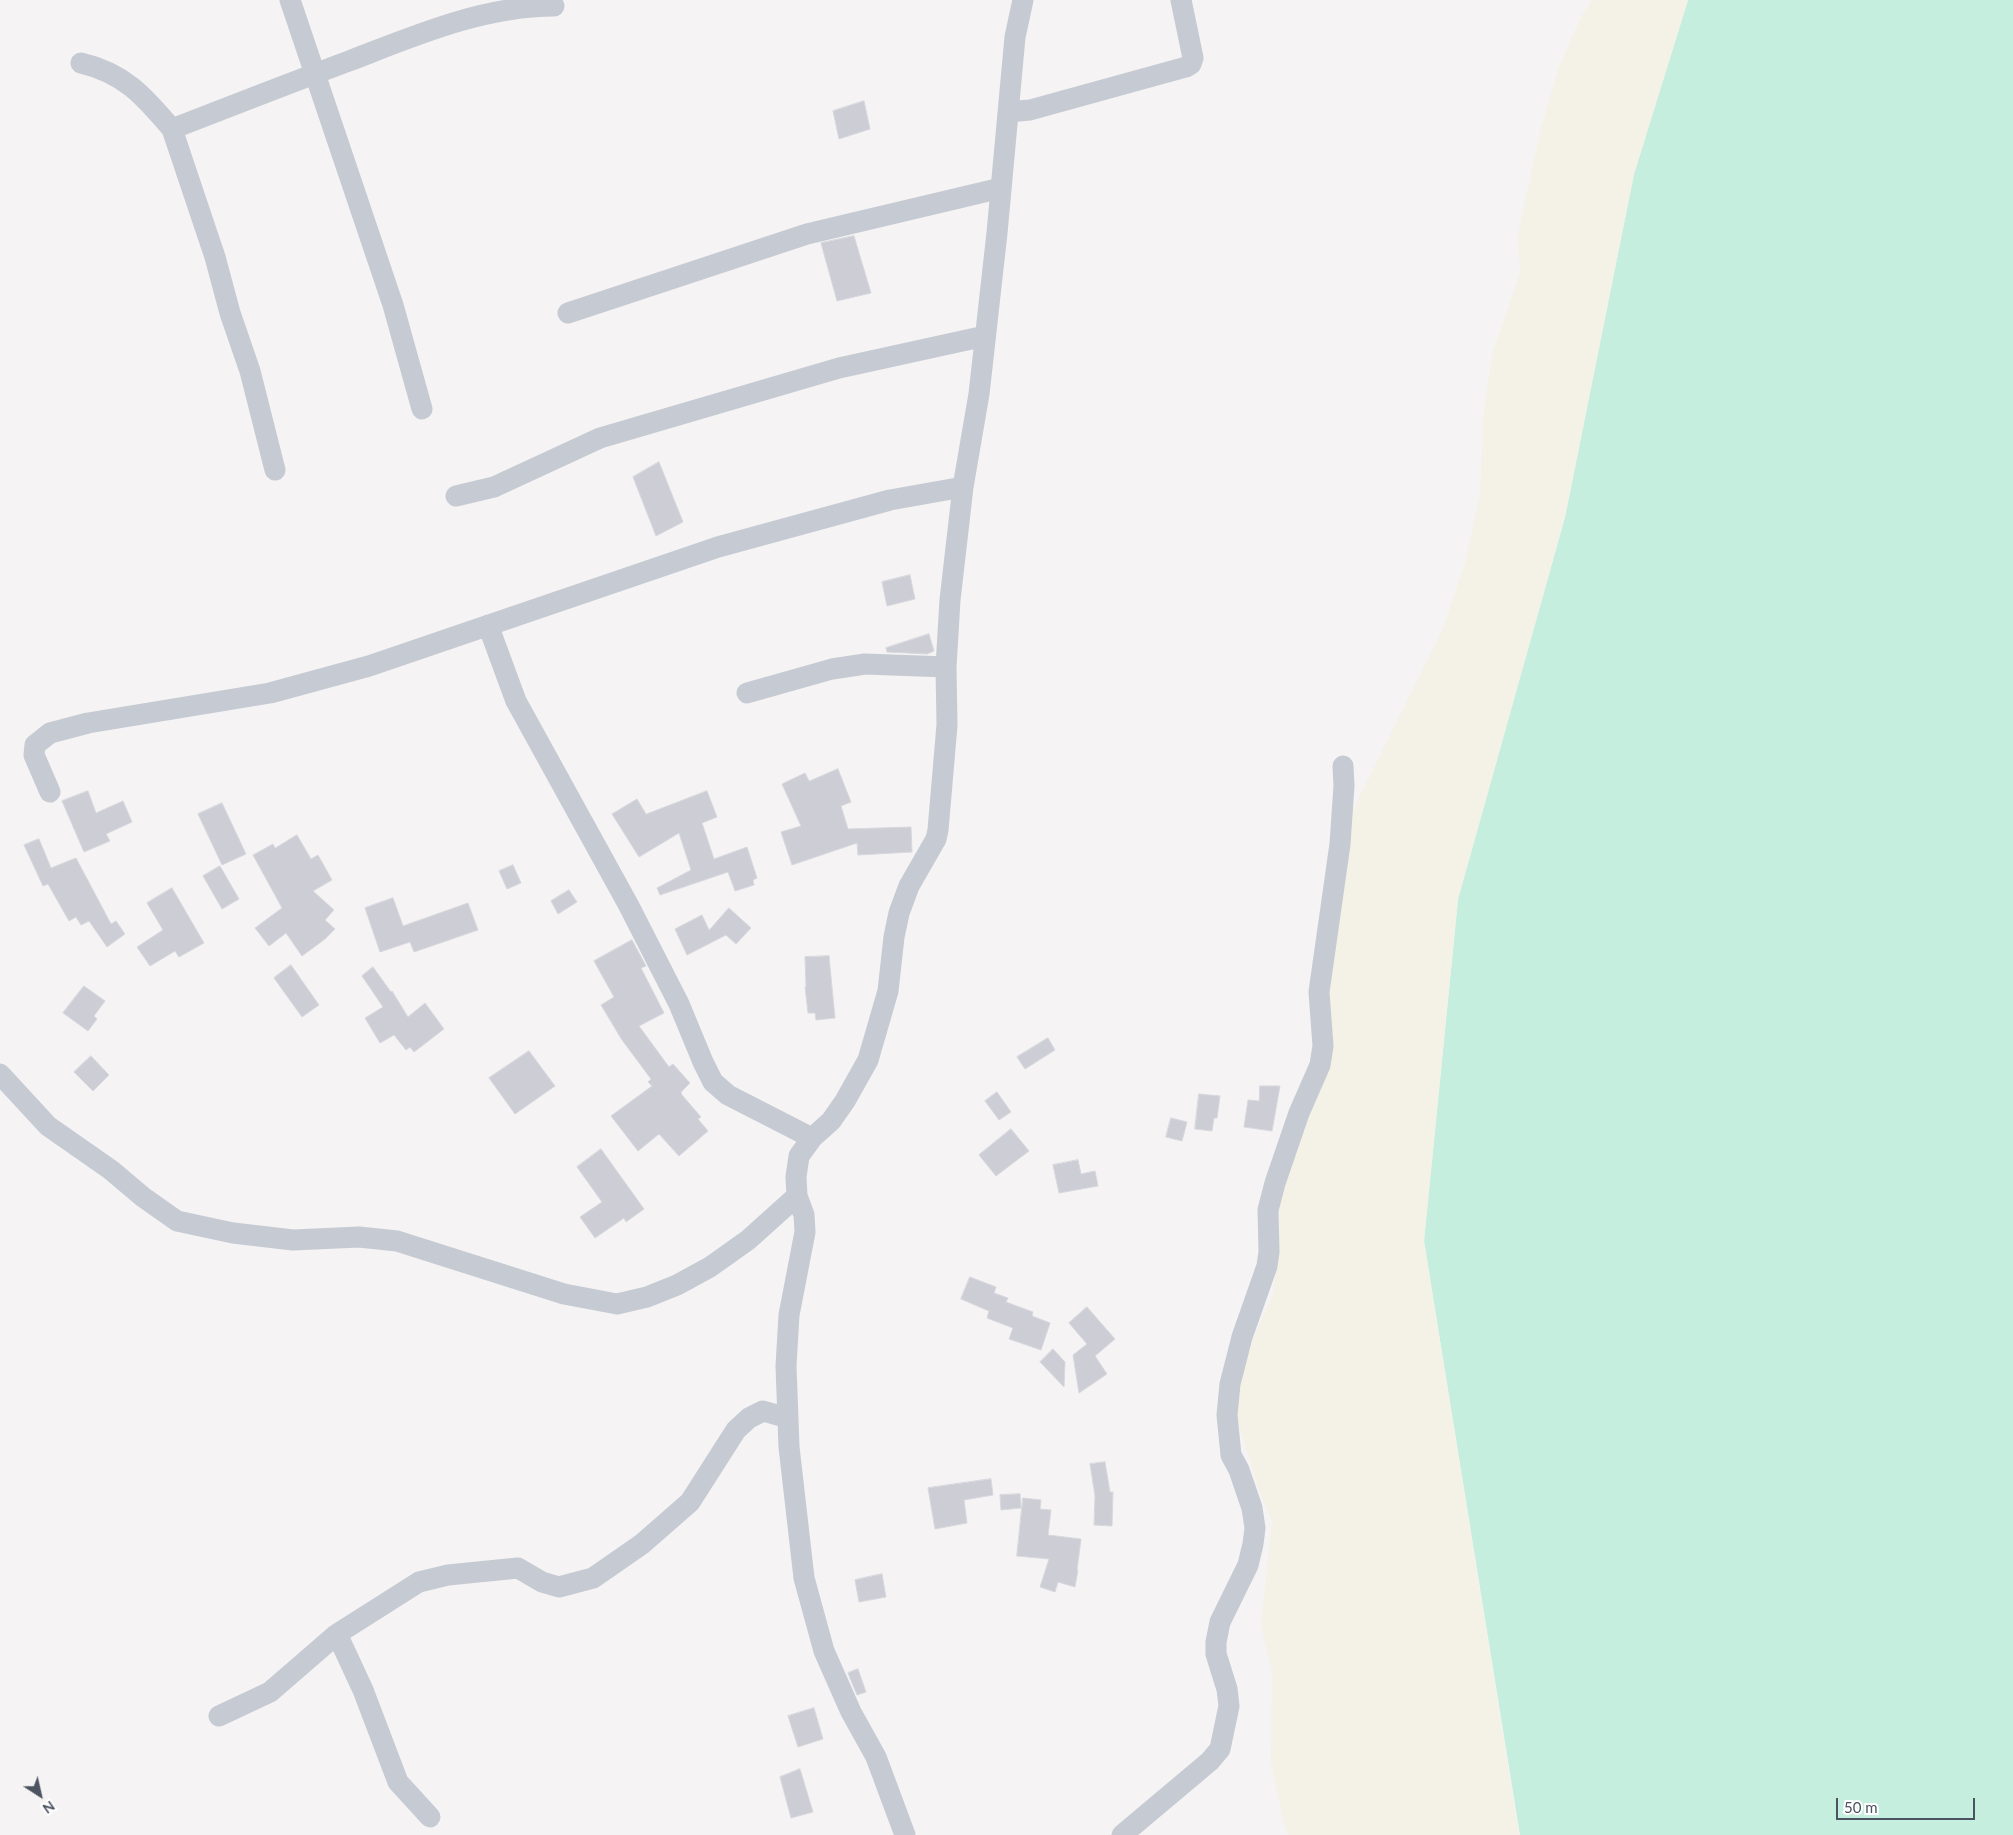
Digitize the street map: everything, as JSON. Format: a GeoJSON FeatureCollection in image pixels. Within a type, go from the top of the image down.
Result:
{"type":"FeatureCollection","features":[{"type":"Feature","properties":{"kind":"street"},"geometry":{"type":"LineString","coordinates":[[290,0],[393,305],[422,409]]}},
{"type":"Feature","properties":{"kind":"street"},"geometry":{"type":"LineString","coordinates":[[905,1835],[876,1757],[851,1712],[824,1651],[804,1578],[790,1447],[786,1366],[790,1315],[805,1232],[804,1215],[797,1196],[796,1177],[799,1156],[812,1138],[831,1121],[845,1101],[868,1060],[888,991],[894,937],[899,913],[909,886],[936,839],[947,725],[946,667],[950,600],[963,487],[979,394],[1015,37],[1023,0]]}},
{"type":"Feature","properties":{"kind":"street"},"geometry":{"type":"LineString","coordinates":[[1008,112],[1030,110],[1186,67],[1191,64],[1193,58],[1181,0]]}},
{"type":"Feature","properties":{"kind":"street"},"geometry":{"type":"LineString","coordinates":[[172,129],[413,36],[485,15],[530,6],[554,6]]}},
{"type":"Feature","properties":{"kind":"street"},"geometry":{"type":"LineString","coordinates":[[82,63],[100,68],[130,84],[144,96],[172,129],[215,257],[230,314],[250,371],[275,470]]}},
{"type":"Feature","properties":{"kind":"street"},"geometry":{"type":"LineString","coordinates":[[568,313],[807,234],[1001,188]]}},
{"type":"Feature","properties":{"kind":"street"},"geometry":{"type":"LineString","coordinates":[[456,496],[501,484],[600,438],[839,368],[985,336]]}},
{"type":"Feature","properties":{"kind":"street"},"geometry":{"type":"LineString","coordinates":[[50,792],[34,755],[36,745],[50,733],[88,723],[270,693],[368,666],[718,547],[890,500],[963,487]]}},
{"type":"Feature","properties":{"kind":"street"},"geometry":{"type":"LineString","coordinates":[[488,626],[516,701],[634,915],[679,1004],[713,1082],[728,1096],[812,1138]]}},
{"type":"Feature","properties":{"kind":"street"},"geometry":{"type":"LineString","coordinates":[[747,693],[832,669],[865,664],[946,667]]}},
{"type":"Feature","properties":{"kind":"street"},"geometry":{"type":"LineString","coordinates":[[1122,1835],[1210,1761],[1220,1749],[1226,1729],[1229,1706],[1228,1689],[1216,1654],[1216,1642],[1220,1622],[1248,1566],[1255,1528],[1252,1508],[1231,1455],[1227,1415],[1230,1384],[1242,1337],[1267,1266],[1269,1252],[1268,1210],[1274,1183],[1299,1113],[1320,1065],[1323,1046],[1319,992],[1340,844],[1344,786],[1343,766]]}},
{"type":"Feature","properties":{"kind":"street"},"geometry":{"type":"LineString","coordinates":[[0,1074],[48,1126],[111,1170],[143,1197],[177,1221],[233,1233],[293,1240],[358,1237],[397,1241],[564,1294],[617,1304],[647,1297],[677,1285],[710,1267],[748,1240],[797,1196]]}},
{"type":"Feature","properties":{"kind":"street"},"geometry":{"type":"LineString","coordinates":[[219,1716],[270,1692],[337,1634],[419,1582],[448,1575],[518,1568],[542,1582],[559,1587],[594,1578],[642,1544],[690,1502],[736,1430],[749,1418],[763,1411],[788,1418]]}},
{"type":"Feature","properties":{"kind":"street"},"geometry":{"type":"LineString","coordinates":[[337,1634],[363,1690],[398,1782],[430,1817]]}},
{"type":"Feature","properties":{"kind":"green space"},"geometry":{"type":"Polygon","coordinates":[[[1688,0],[2013,0],[2013,1835],[1520,1835],[1424,1241],[1458,899],[1565,517],[1634,174],[1688,0]]]}},
{"type":"Feature","properties":{"kind":"sand"},"geometry":{"type":"Polygon","coordinates":[[[1592,0],[1688,0],[1634,174],[1565,517],[1458,899],[1424,1241],[1519,1835],[1288,1835],[1271,1762],[1272,1672],[1261,1625],[1272,1521],[1259,1490],[1236,1416],[1237,1383],[1249,1348],[1273,1294],[1279,1242],[1280,1187],[1308,1119],[1339,838],[1443,629],[1465,563],[1480,495],[1483,417],[1492,355],[1520,273],[1518,234],[1540,132],[1558,69],[1581,17],[1592,0]]]}},
{"type":"Feature","properties":{"kind":"building"},"geometry":{"type":"Polygon","coordinates":[[[864,101],[870,129],[839,139],[833,111],[864,101]]]}},
{"type":"Feature","properties":{"kind":"building"},"geometry":{"type":"Polygon","coordinates":[[[854,236],[871,293],[837,301],[821,243],[854,236]]]}},
{"type":"Feature","properties":{"kind":"building"},"geometry":{"type":"Polygon","coordinates":[[[659,462],[683,522],[656,536],[633,477],[659,462]]]}},
{"type":"Feature","properties":{"kind":"building"},"geometry":{"type":"Polygon","coordinates":[[[910,575],[915,599],[887,606],[882,582],[910,575]]]}},
{"type":"Feature","properties":{"kind":"building"},"geometry":{"type":"Polygon","coordinates":[[[929,634],[934,651],[927,654],[887,652],[886,648],[929,634]]]}},
{"type":"Feature","properties":{"kind":"building"},"geometry":{"type":"Polygon","coordinates":[[[838,769],[851,802],[841,806],[848,829],[911,827],[912,852],[858,855],[857,843],[792,865],[781,832],[801,826],[782,784],[805,773],[809,781],[838,769]]]}},
{"type":"Feature","properties":{"kind":"building"},"geometry":{"type":"Polygon","coordinates":[[[88,791],[96,813],[123,801],[132,822],[106,834],[110,841],[84,852],[62,801],[88,791]]]}},
{"type":"Feature","properties":{"kind":"building"},"geometry":{"type":"Polygon","coordinates":[[[707,791],[717,817],[702,823],[714,859],[747,847],[757,878],[753,880],[754,885],[735,891],[728,872],[660,895],[657,888],[691,870],[679,833],[639,857],[612,814],[637,799],[646,814],[707,791]]]}},
{"type":"Feature","properties":{"kind":"building"},"geometry":{"type":"Polygon","coordinates":[[[222,803],[246,854],[222,865],[198,814],[222,803]]]}},
{"type":"Feature","properties":{"kind":"building"},"geometry":{"type":"Polygon","coordinates":[[[297,835],[311,859],[318,855],[332,880],[313,891],[334,910],[325,920],[335,929],[302,956],[286,933],[269,946],[255,928],[282,908],[253,855],[273,844],[275,848],[297,835]]]}},
{"type":"Feature","properties":{"kind":"building"},"geometry":{"type":"Polygon","coordinates":[[[39,839],[51,868],[76,858],[111,924],[116,921],[125,934],[107,947],[89,921],[81,925],[76,917],[69,921],[48,884],[43,886],[24,845],[39,839]]]}},
{"type":"Feature","properties":{"kind":"building"},"geometry":{"type":"Polygon","coordinates":[[[513,865],[521,883],[507,889],[499,871],[513,865]]]}},
{"type":"Feature","properties":{"kind":"building"},"geometry":{"type":"Polygon","coordinates":[[[220,866],[239,899],[222,909],[203,876],[220,866]]]}},
{"type":"Feature","properties":{"kind":"building"},"geometry":{"type":"Polygon","coordinates":[[[172,888],[204,943],[179,957],[175,951],[150,966],[137,947],[163,930],[147,903],[172,888]]]}},
{"type":"Feature","properties":{"kind":"building"},"geometry":{"type":"Polygon","coordinates":[[[569,890],[577,902],[558,914],[551,901],[569,890]]]}},
{"type":"Feature","properties":{"kind":"building"},"geometry":{"type":"Polygon","coordinates":[[[393,898],[403,926],[468,903],[478,930],[414,952],[410,942],[380,952],[365,908],[393,898]]]}},
{"type":"Feature","properties":{"kind":"building"},"geometry":{"type":"Polygon","coordinates":[[[729,908],[751,928],[736,944],[726,935],[687,955],[675,929],[702,915],[709,930],[729,908]]]}},
{"type":"Feature","properties":{"kind":"building"},"geometry":{"type":"Polygon","coordinates":[[[632,940],[646,966],[641,968],[664,1013],[639,1026],[669,1067],[673,1064],[690,1083],[681,1092],[682,1095],[701,1117],[698,1119],[708,1131],[679,1156],[659,1134],[638,1151],[611,1116],[652,1086],[648,1082],[651,1079],[622,1040],[601,1005],[614,997],[594,961],[632,940]]]}},
{"type":"Feature","properties":{"kind":"building"},"geometry":{"type":"Polygon","coordinates":[[[829,956],[835,1018],[816,1020],[815,1013],[808,1013],[805,987],[805,957],[829,956]]]}},
{"type":"Feature","properties":{"kind":"building"},"geometry":{"type":"Polygon","coordinates":[[[291,965],[319,1005],[302,1017],[274,978],[291,965]]]}},
{"type":"Feature","properties":{"kind":"building"},"geometry":{"type":"Polygon","coordinates":[[[373,967],[392,991],[408,1017],[425,1003],[444,1029],[414,1052],[410,1047],[406,1050],[394,1035],[380,1043],[365,1018],[383,1007],[362,976],[373,967]]]}},
{"type":"Feature","properties":{"kind":"building"},"geometry":{"type":"Polygon","coordinates":[[[84,986],[105,1001],[94,1016],[97,1019],[88,1031],[63,1013],[84,986]]]}},
{"type":"Feature","properties":{"kind":"building"},"geometry":{"type":"Polygon","coordinates":[[[1048,1038],[1055,1050],[1025,1069],[1017,1057],[1048,1038]]]}},
{"type":"Feature","properties":{"kind":"building"},"geometry":{"type":"Polygon","coordinates":[[[529,1051],[555,1086],[515,1114],[489,1078],[529,1051]]]}},
{"type":"Feature","properties":{"kind":"building"},"geometry":{"type":"Polygon","coordinates":[[[91,1056],[109,1075],[93,1091],[74,1072],[91,1056]]]}},
{"type":"Feature","properties":{"kind":"building"},"geometry":{"type":"Polygon","coordinates":[[[1260,1086],[1280,1086],[1272,1131],[1244,1127],[1248,1100],[1259,1101],[1260,1086]]]}},
{"type":"Feature","properties":{"kind":"building"},"geometry":{"type":"Polygon","coordinates":[[[997,1092],[1011,1112],[999,1120],[985,1101],[997,1092]]]}},
{"type":"Feature","properties":{"kind":"building"},"geometry":{"type":"Polygon","coordinates":[[[1199,1094],[1220,1096],[1217,1118],[1214,1118],[1212,1131],[1195,1129],[1199,1094]]]}},
{"type":"Feature","properties":{"kind":"building"},"geometry":{"type":"Polygon","coordinates":[[[1171,1118],[1187,1122],[1182,1141],[1166,1137],[1171,1118]]]}},
{"type":"Feature","properties":{"kind":"building"},"geometry":{"type":"Polygon","coordinates":[[[1011,1129],[1029,1151],[996,1176],[979,1155],[1011,1129]]]}},
{"type":"Feature","properties":{"kind":"building"},"geometry":{"type":"Polygon","coordinates":[[[601,1149],[644,1209],[626,1222],[624,1218],[595,1238],[580,1217],[602,1202],[577,1167],[601,1149]]]}},
{"type":"Feature","properties":{"kind":"building"},"geometry":{"type":"Polygon","coordinates":[[[1078,1160],[1081,1174],[1095,1171],[1098,1186],[1059,1193],[1053,1165],[1078,1160]]]}},
{"type":"Feature","properties":{"kind":"building"},"geometry":{"type":"Polygon","coordinates":[[[970,1277],[996,1287],[994,1293],[1008,1298],[1006,1302],[1033,1312],[1032,1316],[1050,1323],[1041,1350],[1009,1339],[1013,1328],[987,1318],[989,1311],[961,1299],[970,1277]]]}},
{"type":"Feature","properties":{"kind":"building"},"geometry":{"type":"Polygon","coordinates":[[[1087,1307],[1115,1339],[1095,1356],[1107,1374],[1079,1393],[1073,1355],[1087,1344],[1069,1323],[1087,1307]]]}},
{"type":"Feature","properties":{"kind":"building"},"geometry":{"type":"Polygon","coordinates":[[[1053,1349],[1065,1362],[1064,1387],[1040,1362],[1053,1349]]]}},
{"type":"Feature","properties":{"kind":"building"},"geometry":{"type":"Polygon","coordinates":[[[1105,1462],[1110,1492],[1113,1492],[1112,1526],[1094,1525],[1095,1496],[1090,1464],[1105,1462]]]}},
{"type":"Feature","properties":{"kind":"building"},"geometry":{"type":"Polygon","coordinates":[[[991,1479],[993,1495],[964,1500],[967,1523],[935,1529],[928,1488],[991,1479]]]}},
{"type":"Feature","properties":{"kind":"building"},"geometry":{"type":"Polygon","coordinates":[[[1020,1494],[1021,1508],[1001,1510],[1000,1495],[1020,1494]]]}},
{"type":"Feature","properties":{"kind":"building"},"geometry":{"type":"Polygon","coordinates":[[[1023,1498],[1041,1500],[1040,1509],[1051,1510],[1048,1535],[1081,1539],[1075,1587],[1058,1582],[1055,1592],[1040,1587],[1049,1559],[1017,1556],[1023,1498]]]}},
{"type":"Feature","properties":{"kind":"building"},"geometry":{"type":"Polygon","coordinates":[[[882,1574],[886,1597],[859,1602],[855,1580],[882,1574]]]}},
{"type":"Feature","properties":{"kind":"building"},"geometry":{"type":"Polygon","coordinates":[[[858,1669],[866,1692],[857,1695],[848,1673],[858,1669]]]}},
{"type":"Feature","properties":{"kind":"building"},"geometry":{"type":"Polygon","coordinates":[[[814,1708],[823,1739],[798,1747],[788,1716],[814,1708]]]}},
{"type":"Feature","properties":{"kind":"building"},"geometry":{"type":"Polygon","coordinates":[[[800,1769],[813,1812],[791,1818],[780,1777],[800,1769]]]}}]}
